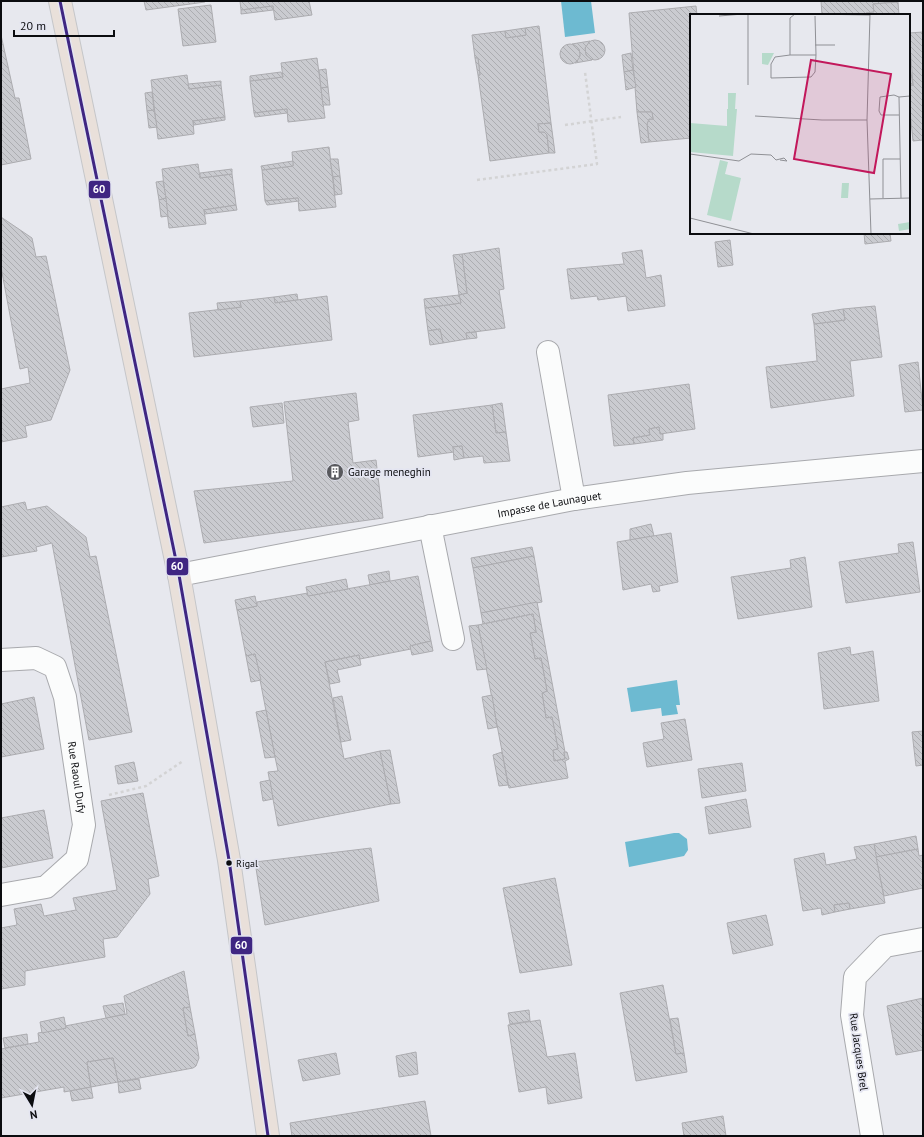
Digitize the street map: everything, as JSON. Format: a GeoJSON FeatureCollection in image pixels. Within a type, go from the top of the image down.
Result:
{"type":"FeatureCollection","features":[{"type":"Feature","properties":{"kind":"main road"},"geometry":{"type":"LineString","coordinates":[[60,1],[180,575],[229,860],[268,1136]]}},
{"type":"Feature","properties":{"kind":"street"},"geometry":{"type":"LineString","coordinates":[[548,352],[574,499]]}},
{"type":"Feature","properties":{"kind":"street","name":"Impasse de Launaguet"},"geometry":{"type":"LineString","coordinates":[[180,575],[574,499],[687,483],[923,461]]}},
{"type":"Feature","properties":{"kind":"street"},"geometry":{"type":"LineString","coordinates":[[430,526],[453,639]]}},
{"type":"Feature","properties":{"kind":"street","name":"Rue Raoul Dufy"},"geometry":{"type":"LineString","coordinates":[[1,660],[36,658],[55,667],[65,697],[84,825],[77,859],[46,887],[1,895]]}},
{"type":"Feature","properties":{"kind":"street","name":"Rue Jacques Brel"},"geometry":{"type":"LineString","coordinates":[[872,1136],[852,1015],[855,977],[886,946],[923,939]]}},
{"type":"Feature","properties":{"kind":"path"},"geometry":{"type":"LineString","coordinates":[[477,180],[597,164],[585,72]]}},
{"type":"Feature","properties":{"kind":"path"},"geometry":{"type":"LineString","coordinates":[[565,125],[621,117]]}},
{"type":"Feature","properties":{"kind":"path"},"geometry":{"type":"LineString","coordinates":[[81,800],[146,786],[185,760]]}},
{"type":"Feature","properties":{"kind":"water"},"geometry":{"type":"Polygon","coordinates":[[[561,1],[591,1],[595,33],[565,37],[561,1]]]}},
{"type":"Feature","properties":{"kind":"water"},"geometry":{"type":"Polygon","coordinates":[[[677,680],[680,705],[676,705],[678,714],[662,716],[661,708],[631,712],[627,688],[677,680]]]}},
{"type":"Feature","properties":{"kind":"water"},"geometry":{"type":"Polygon","coordinates":[[[679,833],[687,839],[688,850],[684,856],[629,867],[625,842],[679,833]]]}},
{"type":"Feature","properties":{"kind":"building"},"geometry":{"type":"Polygon","coordinates":[[[144,1],[204,1],[205,2],[146,10],[144,1]]]}},
{"type":"Feature","properties":{"kind":"building"},"geometry":{"type":"Polygon","coordinates":[[[240,1],[309,1],[312,15],[275,20],[273,6],[241,10],[240,1]]]}},
{"type":"Feature","properties":{"kind":"building"},"geometry":{"type":"Polygon","coordinates":[[[821,1],[898,1],[873,4],[874,12],[866,14],[822,14],[821,1]]]}},
{"type":"Feature","properties":{"kind":"building"},"geometry":{"type":"Polygon","coordinates":[[[898,2],[899,14],[866,14],[874,12],[873,4],[898,2]]]}},
{"type":"Feature","properties":{"kind":"building"},"geometry":{"type":"Polygon","coordinates":[[[211,5],[216,42],[183,46],[178,9],[211,5]]]}},
{"type":"Feature","properties":{"kind":"building"},"geometry":{"type":"Polygon","coordinates":[[[273,6],[273,10],[241,14],[241,10],[273,6]]]}},
{"type":"Feature","properties":{"kind":"building"},"geometry":{"type":"Polygon","coordinates":[[[696,6],[697,14],[690,14],[690,138],[649,142],[647,123],[650,119],[653,119],[652,112],[637,112],[629,13],[696,6]]]}},
{"type":"Feature","properties":{"kind":"building"},"geometry":{"type":"Polygon","coordinates":[[[539,26],[551,123],[538,124],[539,132],[544,132],[547,135],[549,153],[490,161],[478,75],[480,75],[478,58],[475,58],[472,35],[505,31],[506,38],[526,35],[525,28],[539,26]]]}},
{"type":"Feature","properties":{"kind":"building"},"geometry":{"type":"Polygon","coordinates":[[[525,28],[526,35],[506,38],[505,31],[525,28]]]}},
{"type":"Feature","properties":{"kind":"building"},"geometry":{"type":"Polygon","coordinates":[[[923,32],[923,140],[913,141],[910,112],[910,85],[913,85],[910,33],[923,32]]]}},
{"type":"Feature","properties":{"kind":"building"},"geometry":{"type":"Polygon","coordinates":[[[1,35],[15,98],[19,98],[31,159],[1,165],[1,35]]]}},
{"type":"Feature","properties":{"kind":"building"},"geometry":{"type":"Polygon","coordinates":[[[595,40],[602,43],[605,50],[602,57],[595,60],[588,57],[585,50],[588,43],[595,40]]]}},
{"type":"Feature","properties":{"kind":"building"},"geometry":{"type":"Polygon","coordinates":[[[590,41],[585,48],[586,55],[592,60],[575,63],[580,56],[579,49],[572,44],[590,41]]]}},
{"type":"Feature","properties":{"kind":"building"},"geometry":{"type":"Polygon","coordinates":[[[570,44],[577,47],[580,54],[577,61],[570,64],[563,61],[560,54],[563,47],[570,44]]]}},
{"type":"Feature","properties":{"kind":"building"},"geometry":{"type":"Polygon","coordinates":[[[631,53],[633,70],[624,72],[622,55],[631,53]]]}},
{"type":"Feature","properties":{"kind":"building"},"geometry":{"type":"Polygon","coordinates":[[[317,58],[325,118],[288,122],[287,109],[254,113],[250,81],[283,77],[281,63],[317,58]]]}},
{"type":"Feature","properties":{"kind":"building"},"geometry":{"type":"Polygon","coordinates":[[[475,58],[478,58],[480,75],[478,75],[475,58]]]}},
{"type":"Feature","properties":{"kind":"building"},"geometry":{"type":"Polygon","coordinates":[[[910,66],[913,85],[910,85],[910,66]]]}},
{"type":"Feature","properties":{"kind":"building"},"geometry":{"type":"Polygon","coordinates":[[[326,69],[328,87],[321,88],[319,70],[326,69]]]}},
{"type":"Feature","properties":{"kind":"building"},"geometry":{"type":"Polygon","coordinates":[[[633,70],[636,87],[626,90],[624,72],[633,70]]]}},
{"type":"Feature","properties":{"kind":"building"},"geometry":{"type":"Polygon","coordinates":[[[281,72],[283,77],[250,81],[250,76],[281,72]]]}},
{"type":"Feature","properties":{"kind":"building"},"geometry":{"type":"Polygon","coordinates":[[[187,75],[189,89],[221,85],[225,117],[193,121],[194,134],[158,139],[151,80],[187,75]]]}},
{"type":"Feature","properties":{"kind":"building"},"geometry":{"type":"Polygon","coordinates":[[[221,81],[221,85],[189,89],[188,84],[221,81]]]}},
{"type":"Feature","properties":{"kind":"building"},"geometry":{"type":"Polygon","coordinates":[[[328,87],[330,105],[323,105],[321,88],[328,87]]]}},
{"type":"Feature","properties":{"kind":"building"},"geometry":{"type":"Polygon","coordinates":[[[152,92],[154,110],[147,111],[145,93],[152,92]]]}},
{"type":"Feature","properties":{"kind":"building"},"geometry":{"type":"Polygon","coordinates":[[[287,109],[287,113],[255,117],[254,113],[287,109]]]}},
{"type":"Feature","properties":{"kind":"building"},"geometry":{"type":"Polygon","coordinates":[[[154,110],[157,127],[149,128],[147,111],[154,110]]]}},
{"type":"Feature","properties":{"kind":"building"},"geometry":{"type":"Polygon","coordinates":[[[637,112],[652,112],[653,119],[649,119],[647,124],[649,142],[641,143],[637,112]]]}},
{"type":"Feature","properties":{"kind":"building"},"geometry":{"type":"Polygon","coordinates":[[[225,117],[225,120],[194,125],[193,121],[225,117]]]}},
{"type":"Feature","properties":{"kind":"building"},"geometry":{"type":"Polygon","coordinates":[[[551,123],[555,153],[549,153],[547,135],[544,132],[539,132],[538,124],[551,123]]]}},
{"type":"Feature","properties":{"kind":"building"},"geometry":{"type":"Polygon","coordinates":[[[329,147],[336,207],[299,211],[298,198],[265,201],[262,170],[293,166],[292,152],[329,147]]]}},
{"type":"Feature","properties":{"kind":"building"},"geometry":{"type":"Polygon","coordinates":[[[330,159],[338,159],[340,176],[333,177],[330,159]]]}},
{"type":"Feature","properties":{"kind":"building"},"geometry":{"type":"Polygon","coordinates":[[[293,161],[293,166],[262,170],[261,166],[293,161]]]}},
{"type":"Feature","properties":{"kind":"building"},"geometry":{"type":"Polygon","coordinates":[[[198,164],[200,178],[232,174],[236,205],[204,210],[206,224],[169,228],[162,169],[198,164]]]}},
{"type":"Feature","properties":{"kind":"building"},"geometry":{"type":"Polygon","coordinates":[[[232,169],[232,174],[200,178],[200,173],[232,169]]]}},
{"type":"Feature","properties":{"kind":"building"},"geometry":{"type":"Polygon","coordinates":[[[340,176],[342,194],[335,195],[333,177],[340,176]]]}},
{"type":"Feature","properties":{"kind":"building"},"geometry":{"type":"Polygon","coordinates":[[[163,181],[166,198],[159,200],[156,182],[163,181]]]}},
{"type":"Feature","properties":{"kind":"building"},"geometry":{"type":"Polygon","coordinates":[[[166,198],[168,216],[161,217],[159,200],[166,198]]]}},
{"type":"Feature","properties":{"kind":"building"},"geometry":{"type":"Polygon","coordinates":[[[298,198],[299,201],[267,205],[265,201],[298,198]]]}},
{"type":"Feature","properties":{"kind":"building"},"geometry":{"type":"Polygon","coordinates":[[[236,205],[237,210],[205,214],[204,210],[236,205]]]}},
{"type":"Feature","properties":{"kind":"building"},"geometry":{"type":"Polygon","coordinates":[[[1,217],[32,238],[36,257],[46,256],[70,370],[51,420],[25,426],[27,437],[1,442],[1,389],[30,383],[28,367],[20,369],[1,267],[1,217]]]}},
{"type":"Feature","properties":{"kind":"building"},"geometry":{"type":"Polygon","coordinates":[[[864,234],[890,234],[891,241],[865,244],[864,234]]]}},
{"type":"Feature","properties":{"kind":"building"},"geometry":{"type":"Polygon","coordinates":[[[730,240],[733,265],[718,267],[715,242],[730,240]]]}},
{"type":"Feature","properties":{"kind":"building"},"geometry":{"type":"Polygon","coordinates":[[[499,248],[504,289],[499,290],[505,328],[466,333],[467,339],[443,343],[440,329],[428,331],[425,308],[461,303],[459,295],[467,293],[462,254],[499,248]]]}},
{"type":"Feature","properties":{"kind":"building"},"geometry":{"type":"Polygon","coordinates":[[[642,250],[646,278],[661,275],[665,306],[628,311],[626,296],[598,300],[597,296],[571,299],[567,269],[624,264],[622,253],[642,250]]]}},
{"type":"Feature","properties":{"kind":"building"},"geometry":{"type":"Polygon","coordinates":[[[462,254],[467,293],[459,295],[453,255],[462,254]]]}},
{"type":"Feature","properties":{"kind":"building"},"geometry":{"type":"Polygon","coordinates":[[[297,294],[298,300],[275,303],[274,297],[297,294]]]}},
{"type":"Feature","properties":{"kind":"building"},"geometry":{"type":"Polygon","coordinates":[[[459,295],[461,303],[425,308],[424,299],[459,295]]]}},
{"type":"Feature","properties":{"kind":"building"},"geometry":{"type":"Polygon","coordinates":[[[327,296],[332,340],[194,357],[189,313],[241,307],[240,301],[274,297],[275,303],[327,296]]]}},
{"type":"Feature","properties":{"kind":"building"},"geometry":{"type":"Polygon","coordinates":[[[240,301],[241,307],[218,310],[217,303],[240,301]]]}},
{"type":"Feature","properties":{"kind":"building"},"geometry":{"type":"Polygon","coordinates":[[[875,306],[882,357],[850,361],[854,396],[771,408],[766,367],[817,361],[814,324],[845,320],[843,309],[875,306]]]}},
{"type":"Feature","properties":{"kind":"building"},"geometry":{"type":"Polygon","coordinates":[[[843,309],[845,320],[814,324],[812,314],[843,309]]]}},
{"type":"Feature","properties":{"kind":"building"},"geometry":{"type":"Polygon","coordinates":[[[440,329],[443,343],[430,345],[428,331],[440,329]]]}},
{"type":"Feature","properties":{"kind":"building"},"geometry":{"type":"Polygon","coordinates":[[[476,332],[477,338],[467,339],[466,333],[476,332]]]}},
{"type":"Feature","properties":{"kind":"building"},"geometry":{"type":"Polygon","coordinates":[[[918,362],[923,410],[905,412],[899,365],[918,362]]]}},
{"type":"Feature","properties":{"kind":"building"},"geometry":{"type":"Polygon","coordinates":[[[689,384],[695,429],[660,434],[659,427],[649,429],[650,435],[633,438],[634,444],[614,446],[608,395],[689,384]]]}},
{"type":"Feature","properties":{"kind":"building","name":"Garage meneghin"},"geometry":{"type":"Polygon","coordinates":[[[356,393],[359,420],[348,422],[353,463],[376,460],[383,518],[204,543],[194,491],[293,481],[284,402],[356,393]]]}},
{"type":"Feature","properties":{"kind":"building"},"geometry":{"type":"Polygon","coordinates":[[[282,403],[284,423],[253,427],[250,407],[282,403]]]}},
{"type":"Feature","properties":{"kind":"building"},"geometry":{"type":"Polygon","coordinates":[[[502,403],[506,432],[496,433],[492,405],[502,403]]]}},
{"type":"Feature","properties":{"kind":"building"},"geometry":{"type":"Polygon","coordinates":[[[492,405],[496,433],[506,432],[510,461],[484,463],[483,456],[464,458],[462,446],[453,447],[454,452],[418,457],[413,415],[492,405]]]}},
{"type":"Feature","properties":{"kind":"building"},"geometry":{"type":"Polygon","coordinates":[[[659,427],[660,434],[663,434],[663,440],[634,444],[633,438],[650,435],[649,429],[659,427]]]}},
{"type":"Feature","properties":{"kind":"building"},"geometry":{"type":"Polygon","coordinates":[[[462,446],[464,458],[454,460],[453,447],[462,446]]]}},
{"type":"Feature","properties":{"kind":"building"},"geometry":{"type":"Polygon","coordinates":[[[25,502],[27,510],[47,506],[86,537],[90,557],[96,556],[132,732],[89,740],[52,543],[36,547],[37,551],[1,557],[1,507],[25,502]]]}},
{"type":"Feature","properties":{"kind":"building"},"geometry":{"type":"Polygon","coordinates":[[[651,524],[654,536],[630,540],[630,529],[651,524]]]}},
{"type":"Feature","properties":{"kind":"building"},"geometry":{"type":"Polygon","coordinates":[[[671,533],[678,582],[659,586],[660,591],[653,592],[651,584],[623,590],[617,542],[671,533]]]}},
{"type":"Feature","properties":{"kind":"building"},"geometry":{"type":"Polygon","coordinates":[[[913,542],[920,592],[846,603],[839,562],[899,553],[898,544],[913,542]]]}},
{"type":"Feature","properties":{"kind":"building"},"geometry":{"type":"Polygon","coordinates":[[[532,547],[534,556],[473,568],[471,558],[532,547]]]}},
{"type":"Feature","properties":{"kind":"building"},"geometry":{"type":"Polygon","coordinates":[[[534,556],[542,602],[481,613],[473,568],[534,556]]]}},
{"type":"Feature","properties":{"kind":"building"},"geometry":{"type":"Polygon","coordinates":[[[805,557],[812,607],[738,619],[731,577],[791,568],[790,560],[805,557]]]}},
{"type":"Feature","properties":{"kind":"building"},"geometry":{"type":"Polygon","coordinates":[[[389,571],[390,581],[370,585],[368,575],[389,571]]]}},
{"type":"Feature","properties":{"kind":"building"},"geometry":{"type":"Polygon","coordinates":[[[418,576],[431,641],[410,646],[411,649],[360,659],[359,655],[325,662],[344,759],[380,751],[391,804],[278,826],[268,772],[278,771],[255,654],[246,656],[237,610],[257,606],[257,602],[308,593],[308,596],[418,576]]]}},
{"type":"Feature","properties":{"kind":"building"},"geometry":{"type":"Polygon","coordinates":[[[346,579],[348,589],[308,596],[306,587],[346,579]]]}},
{"type":"Feature","properties":{"kind":"building"},"geometry":{"type":"Polygon","coordinates":[[[255,596],[257,606],[237,610],[235,600],[255,596]]]}},
{"type":"Feature","properties":{"kind":"building"},"geometry":{"type":"Polygon","coordinates":[[[537,602],[565,752],[565,759],[554,761],[553,750],[558,749],[552,717],[546,718],[542,693],[547,691],[541,658],[535,659],[530,633],[536,632],[533,614],[483,624],[481,613],[537,602]]]}},
{"type":"Feature","properties":{"kind":"building"},"geometry":{"type":"Polygon","coordinates":[[[533,614],[536,632],[530,633],[535,659],[541,658],[547,691],[542,693],[546,718],[552,717],[558,749],[553,750],[554,761],[565,759],[564,752],[567,752],[569,759],[565,761],[568,778],[509,788],[478,625],[533,614]]]}},
{"type":"Feature","properties":{"kind":"building"},"geometry":{"type":"Polygon","coordinates":[[[478,625],[487,669],[477,670],[469,626],[478,625]]]}},
{"type":"Feature","properties":{"kind":"building"},"geometry":{"type":"Polygon","coordinates":[[[431,641],[433,651],[412,655],[410,646],[431,641]]]}},
{"type":"Feature","properties":{"kind":"building"},"geometry":{"type":"Polygon","coordinates":[[[850,647],[851,655],[873,651],[879,701],[824,709],[818,653],[850,647]]]}},
{"type":"Feature","properties":{"kind":"building"},"geometry":{"type":"Polygon","coordinates":[[[255,654],[261,680],[251,682],[246,656],[255,654]]]}},
{"type":"Feature","properties":{"kind":"building"},"geometry":{"type":"Polygon","coordinates":[[[359,655],[361,665],[337,670],[340,682],[330,684],[325,662],[359,655]]]}},
{"type":"Feature","properties":{"kind":"building"},"geometry":{"type":"Polygon","coordinates":[[[492,695],[497,727],[488,729],[482,697],[492,695]]]}},
{"type":"Feature","properties":{"kind":"building"},"geometry":{"type":"Polygon","coordinates":[[[342,696],[351,740],[341,742],[333,698],[342,696]]]}},
{"type":"Feature","properties":{"kind":"building"},"geometry":{"type":"Polygon","coordinates":[[[34,697],[44,749],[1,757],[1,704],[34,697]]]}},
{"type":"Feature","properties":{"kind":"building"},"geometry":{"type":"Polygon","coordinates":[[[266,710],[275,757],[265,758],[256,712],[266,710]]]}},
{"type":"Feature","properties":{"kind":"building"},"geometry":{"type":"Polygon","coordinates":[[[685,719],[692,760],[647,767],[643,743],[664,739],[661,723],[685,719]]]}},
{"type":"Feature","properties":{"kind":"building"},"geometry":{"type":"Polygon","coordinates":[[[923,731],[923,765],[916,766],[912,732],[923,731]]]}},
{"type":"Feature","properties":{"kind":"building"},"geometry":{"type":"Polygon","coordinates":[[[390,750],[400,803],[391,804],[380,751],[390,750]]]}},
{"type":"Feature","properties":{"kind":"building"},"geometry":{"type":"Polygon","coordinates":[[[502,752],[508,785],[499,786],[493,755],[502,752]]]}},
{"type":"Feature","properties":{"kind":"building"},"geometry":{"type":"Polygon","coordinates":[[[134,762],[138,781],[118,784],[115,766],[134,762]]]}},
{"type":"Feature","properties":{"kind":"building"},"geometry":{"type":"Polygon","coordinates":[[[742,763],[746,791],[702,798],[698,769],[742,763]]]}},
{"type":"Feature","properties":{"kind":"building"},"geometry":{"type":"Polygon","coordinates":[[[270,780],[273,799],[263,801],[260,782],[270,780]]]}},
{"type":"Feature","properties":{"kind":"building"},"geometry":{"type":"Polygon","coordinates":[[[143,793],[159,876],[148,879],[150,894],[117,937],[103,939],[105,957],[25,971],[25,985],[1,989],[1,928],[17,925],[14,909],[41,904],[44,916],[76,910],[73,898],[117,890],[101,801],[143,793]]]}},
{"type":"Feature","properties":{"kind":"building"},"geometry":{"type":"Polygon","coordinates":[[[746,799],[751,827],[709,834],[705,807],[746,799]]]}},
{"type":"Feature","properties":{"kind":"building"},"geometry":{"type":"Polygon","coordinates":[[[44,810],[53,858],[1,868],[1,818],[44,810]]]}},
{"type":"Feature","properties":{"kind":"building"},"geometry":{"type":"Polygon","coordinates":[[[916,836],[918,849],[876,857],[874,844],[916,836]]]}},
{"type":"Feature","properties":{"kind":"building"},"geometry":{"type":"Polygon","coordinates":[[[874,844],[885,903],[850,909],[849,903],[834,905],[835,912],[822,915],[821,908],[803,911],[794,859],[824,853],[826,865],[857,859],[854,847],[874,844]]]}},
{"type":"Feature","properties":{"kind":"building"},"geometry":{"type":"Polygon","coordinates":[[[371,848],[379,901],[265,925],[255,862],[371,848]]]}},
{"type":"Feature","properties":{"kind":"building"},"geometry":{"type":"Polygon","coordinates":[[[918,849],[919,856],[923,855],[923,888],[884,896],[876,857],[918,849]]]}},
{"type":"Feature","properties":{"kind":"building"},"geometry":{"type":"Polygon","coordinates":[[[555,878],[572,965],[520,973],[503,888],[555,878]]]}},
{"type":"Feature","properties":{"kind":"building"},"geometry":{"type":"Polygon","coordinates":[[[849,903],[850,909],[835,912],[834,905],[849,903]]]}},
{"type":"Feature","properties":{"kind":"building"},"geometry":{"type":"Polygon","coordinates":[[[766,915],[773,945],[733,954],[727,923],[766,915]]]}},
{"type":"Feature","properties":{"kind":"building"},"geometry":{"type":"Polygon","coordinates":[[[184,971],[190,1007],[183,1008],[188,1036],[195,1034],[199,1058],[196,1066],[193,1068],[118,1082],[113,1058],[87,1062],[91,1087],[64,1092],[64,1087],[1,1098],[1,1049],[39,1042],[38,1033],[66,1028],[65,1026],[127,1014],[124,996],[184,971]]]}},
{"type":"Feature","properties":{"kind":"building"},"geometry":{"type":"Polygon","coordinates":[[[663,985],[676,1054],[684,1053],[687,1072],[636,1081],[620,993],[663,985]]]}},
{"type":"Feature","properties":{"kind":"building"},"geometry":{"type":"Polygon","coordinates":[[[923,998],[923,1050],[896,1055],[887,1006],[923,998]]]}},
{"type":"Feature","properties":{"kind":"building"},"geometry":{"type":"Polygon","coordinates":[[[123,1003],[125,1014],[106,1018],[103,1006],[123,1003]]]}},
{"type":"Feature","properties":{"kind":"building"},"geometry":{"type":"Polygon","coordinates":[[[190,1007],[195,1034],[188,1036],[183,1008],[190,1007]]]}},
{"type":"Feature","properties":{"kind":"building"},"geometry":{"type":"Polygon","coordinates":[[[529,1010],[530,1021],[510,1024],[508,1013],[529,1010]]]}},
{"type":"Feature","properties":{"kind":"building"},"geometry":{"type":"Polygon","coordinates":[[[64,1017],[66,1028],[42,1033],[40,1022],[64,1017]]]}},
{"type":"Feature","properties":{"kind":"building"},"geometry":{"type":"Polygon","coordinates":[[[678,1018],[684,1053],[676,1054],[670,1019],[678,1018]]]}},
{"type":"Feature","properties":{"kind":"building"},"geometry":{"type":"Polygon","coordinates":[[[540,1020],[547,1057],[575,1053],[582,1098],[548,1104],[546,1087],[519,1092],[508,1025],[540,1020]]]}},
{"type":"Feature","properties":{"kind":"building"},"geometry":{"type":"Polygon","coordinates":[[[27,1034],[28,1044],[5,1048],[3,1038],[27,1034]]]}},
{"type":"Feature","properties":{"kind":"building"},"geometry":{"type":"Polygon","coordinates":[[[416,1052],[418,1074],[399,1077],[396,1056],[416,1052]]]}},
{"type":"Feature","properties":{"kind":"building"},"geometry":{"type":"Polygon","coordinates":[[[336,1053],[340,1074],[303,1081],[298,1060],[336,1053]]]}},
{"type":"Feature","properties":{"kind":"building"},"geometry":{"type":"Polygon","coordinates":[[[113,1058],[118,1082],[91,1087],[87,1062],[113,1058]]]}},
{"type":"Feature","properties":{"kind":"building"},"geometry":{"type":"Polygon","coordinates":[[[139,1079],[141,1089],[119,1093],[118,1082],[139,1079]]]}},
{"type":"Feature","properties":{"kind":"building"},"geometry":{"type":"Polygon","coordinates":[[[91,1087],[93,1098],[72,1101],[70,1091],[91,1087]]]}},
{"type":"Feature","properties":{"kind":"building"},"geometry":{"type":"Polygon","coordinates":[[[425,1101],[431,1136],[292,1136],[290,1123],[425,1101]]]}},
{"type":"Feature","properties":{"kind":"building"},"geometry":{"type":"Polygon","coordinates":[[[723,1116],[726,1136],[684,1136],[682,1123],[723,1116]]]}},
{"type":"Feature","properties":{"kind":"transit line","name":"60"},"geometry":{"type":"LineString","coordinates":[[60,1],[179,575],[229,860],[268,1136]]}},
{"type":"Feature","properties":{"kind":"place","name":"Garage meneghin"},"geometry":{"type":"Point","coordinates":[335,472]}},
{"type":"Feature","properties":{"kind":"place","name":"Rigal"},"geometry":{"type":"Point","coordinates":[229,863]}}]}
